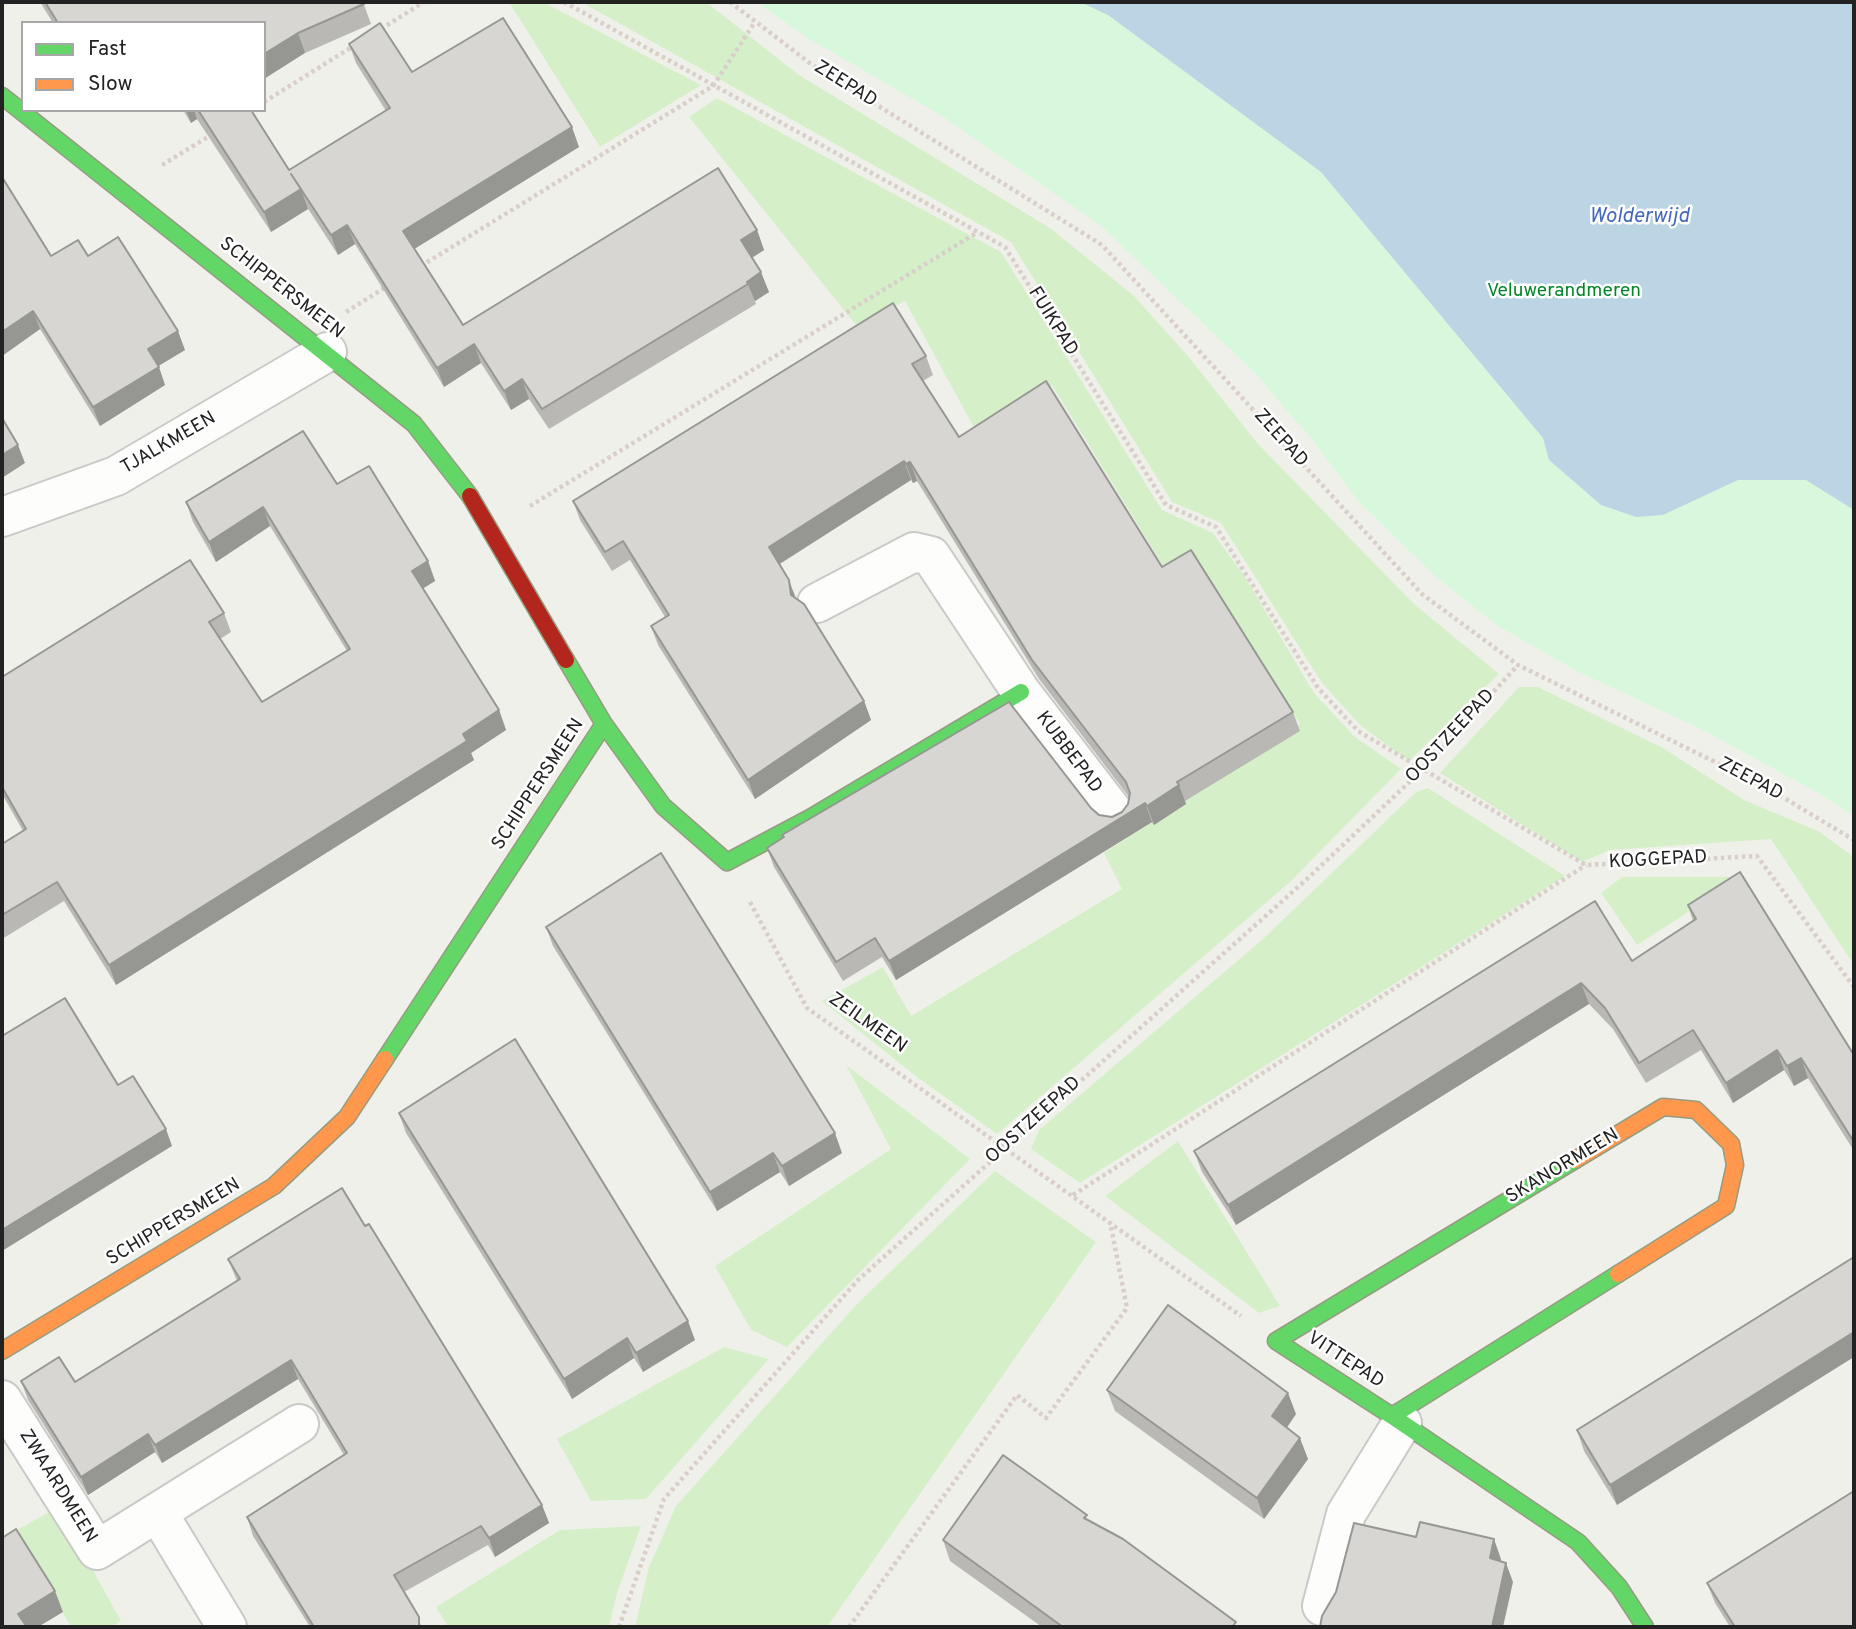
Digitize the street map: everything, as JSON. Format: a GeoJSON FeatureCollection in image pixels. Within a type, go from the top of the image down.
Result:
{"type":"FeatureCollection","features":[{"type":"Feature","properties":{"kind":"street","name":"SCHIPPERSMEEN"},"geometry":{"type":"LineString","coordinates":[[2,96],[21,111]]}},
{"type":"Feature","properties":{"kind":"street","name":"SCHIPPERSMEEN"},"geometry":{"type":"LineString","coordinates":[[2,1351],[274,1186],[347,1117],[604,724],[468,493],[414,424],[317,344],[22,112]]}},
{"type":"Feature","properties":{"kind":"street","name":"TJALKMEEN"},"geometry":{"type":"LineString","coordinates":[[2,517],[116,476],[317,344]]}},
{"type":"Feature","properties":{"kind":"street"},"geometry":{"type":"LineString","coordinates":[[604,724],[663,806],[727,862],[810,818],[1021,692],[931,556],[914,552],[817,603]]}},
{"type":"Feature","properties":{"kind":"street","name":"KUBBEPAD"},"geometry":{"type":"LineString","coordinates":[[1021,692],[1115,814]]}},
{"type":"Feature","properties":{"kind":"street","name":"SKANORMEEN"},"geometry":{"type":"LineString","coordinates":[[1276,1341],[1662,1107],[1696,1110],[1731,1144],[1735,1165],[1726,1206],[1397,1420],[1346,1514],[1322,1606]]}},
{"type":"Feature","properties":{"kind":"street","name":"VITTEPAD"},"geometry":{"type":"LineString","coordinates":[[1276,1341],[1397,1420]]}},
{"type":"Feature","properties":{"kind":"street","name":"ZWAARDMEEN"},"geometry":{"type":"LineString","coordinates":[[2,1400],[97,1550],[299,1424]]}},
{"type":"Feature","properties":{"kind":"street"},"geometry":{"type":"LineString","coordinates":[[1397,1420],[1577,1542],[1619,1587],[1645,1627]]}},
{"type":"Feature","properties":{"kind":"street"},"geometry":{"type":"LineString","coordinates":[[158,1513],[227,1627]]}},
{"type":"Feature","properties":{"kind":"path"},"geometry":{"type":"LineString","coordinates":[[379,30],[424,2]]}},
{"type":"Feature","properties":{"kind":"path","name":"FUIKPAD"},"geometry":{"type":"LineString","coordinates":[[564,2],[1004,247],[1166,505],[1216,527],[1318,688],[1358,731],[1421,771]]}},
{"type":"Feature","properties":{"kind":"path","name":"ZEEPAD"},"geometry":{"type":"LineString","coordinates":[[730,2],[811,64],[1102,245],[1422,594],[1518,665],[1752,780],[1854,840]]}},
{"type":"Feature","properties":{"kind":"path"},"geometry":{"type":"LineString","coordinates":[[411,272],[713,86],[755,22]]}},
{"type":"Feature","properties":{"kind":"path"},"geometry":{"type":"LineString","coordinates":[[266,101],[367,37]]}},
{"type":"Feature","properties":{"kind":"path"},"geometry":{"type":"LineString","coordinates":[[122,191],[215,132]]}},
{"type":"Feature","properties":{"kind":"path"},"geometry":{"type":"LineString","coordinates":[[490,530],[978,232]]}},
{"type":"Feature","properties":{"kind":"path"},"geometry":{"type":"LineString","coordinates":[[317,344],[388,286]]}},
{"type":"Feature","properties":{"kind":"path","name":"OOSTZEEPAD"},"geometry":{"type":"LineString","coordinates":[[619,1627],[664,1499],[858,1280],[1307,879],[1421,771],[1518,665]]}},
{"type":"Feature","properties":{"kind":"path","name":"KOGGEPAD"},"geometry":{"type":"LineString","coordinates":[[1421,771],[1586,865],[1757,856],[1854,987]]}},
{"type":"Feature","properties":{"kind":"path","name":"ZEILMEEN"},"geometry":{"type":"LineString","coordinates":[[727,862],[807,1008],[1006,1147]]}},
{"type":"Feature","properties":{"kind":"path"},"geometry":{"type":"LineString","coordinates":[[1073,1195],[1586,865]]}},
{"type":"Feature","properties":{"kind":"path"},"geometry":{"type":"LineString","coordinates":[[1006,1147],[1276,1341]]}},
{"type":"Feature","properties":{"kind":"path"},"geometry":{"type":"LineString","coordinates":[[849,1627],[1017,1395],[1046,1418],[1127,1308],[1110,1222]]}},
{"type":"Feature","properties":{"kind":"green space"},"geometry":{"type":"Polygon","coordinates":[[[509,2],[543,2],[701,85],[600,147],[509,2]]]}},
{"type":"Feature","properties":{"kind":"green space"},"geometry":{"type":"Polygon","coordinates":[[[581,2],[706,2],[799,75],[1050,228],[1133,295],[1188,356],[1258,444],[1413,603],[1499,674],[1409,761],[1361,726],[1322,683],[1221,523],[1172,502],[1011,242],[581,2]]]}},
{"type":"Feature","properties":{"kind":"green space","name":"Veluwerandmeren"},"geometry":{"type":"Polygon","coordinates":[[[756,2],[1854,2],[1854,816],[1820,794],[1707,732],[1577,671],[1498,626],[1436,577],[1359,502],[1314,442],[1253,371],[1100,225],[942,116],[811,40],[756,2]]]}},
{"type":"Feature","properties":{"kind":"green space"},"geometry":{"type":"Polygon","coordinates":[[[717,98],[1001,252],[1162,510],[1213,533],[1245,577],[1314,693],[1354,736],[1401,769],[1290,882],[997,1134],[918,1078],[822,1001],[883,967],[911,1016],[1122,889],[1104,853],[1300,724],[1193,556],[1168,574],[1052,385],[977,433],[905,301],[856,325],[689,117],[717,98]]]}},
{"type":"Feature","properties":{"kind":"green space"},"geometry":{"type":"Polygon","coordinates":[[[1519,687],[1538,687],[1663,748],[1744,800],[1818,831],[1854,857],[1854,965],[1771,839],[1610,850],[1582,862],[1440,773],[1519,687]]]}},
{"type":"Feature","properties":{"kind":"green space"},"geometry":{"type":"Polygon","coordinates":[[[1428,788],[1565,876],[1080,1183],[1031,1149],[1039,1130],[1263,939],[1416,792],[1428,788]]]}},
{"type":"Feature","properties":{"kind":"green space"},"geometry":{"type":"Polygon","coordinates":[[[1622,877],[1743,877],[1637,945],[1601,893],[1622,877]]]}},
{"type":"Feature","properties":{"kind":"green space"},"geometry":{"type":"Polygon","coordinates":[[[846,1065],[970,1159],[787,1347],[751,1330],[715,1266],[891,1149],[846,1065]]]}},
{"type":"Feature","properties":{"kind":"green space"},"geometry":{"type":"Polygon","coordinates":[[[1178,1141],[1280,1306],[1259,1313],[1105,1196],[1178,1141]]]}},
{"type":"Feature","properties":{"kind":"green space"},"geometry":{"type":"Polygon","coordinates":[[[995,1171],[1096,1242],[827,1627],[635,1627],[649,1567],[676,1506],[858,1303],[995,1171]]]}},
{"type":"Feature","properties":{"kind":"green space"},"geometry":{"type":"Polygon","coordinates":[[[724,1347],[769,1359],[646,1499],[591,1501],[557,1439],[724,1347]]]}},
{"type":"Feature","properties":{"kind":"green space"},"geometry":{"type":"Polygon","coordinates":[[[58,1507],[121,1621],[110,1627],[71,1627],[17,1530],[58,1507]]]}},
{"type":"Feature","properties":{"kind":"green space"},"geometry":{"type":"Polygon","coordinates":[[[641,1526],[617,1593],[609,1627],[448,1627],[436,1607],[560,1530],[641,1526]]]}},
{"type":"Feature","properties":{"kind":"water","name":"Wolderwijd"},"geometry":{"type":"Polygon","coordinates":[[[1080,2],[1854,2],[1854,510],[1806,480],[1738,480],[1663,515],[1636,517],[1601,505],[1549,460],[1543,438],[1321,172],[1108,15],[1080,2]]]}},
{"type":"Feature","properties":{"kind":"building"},"geometry":{"type":"Polygon","coordinates":[[[45,2],[364,4],[298,33],[266,53],[266,21],[57,21],[45,2]]]}},
{"type":"Feature","properties":{"kind":"building"},"geometry":{"type":"Polygon","coordinates":[[[503,18],[572,127],[403,231],[463,325],[718,168],[757,230],[741,240],[761,272],[747,282],[748,284],[542,409],[522,379],[504,391],[474,344],[437,368],[347,225],[331,235],[301,189],[264,212],[199,112],[252,112],[289,170],[390,108],[349,44],[380,23],[412,72],[503,18]]]}},
{"type":"Feature","properties":{"kind":"building"},"geometry":{"type":"Polygon","coordinates":[[[2,177],[51,256],[78,240],[88,256],[118,237],[178,331],[148,349],[159,367],[93,407],[33,311],[2,332],[2,177]]]}},
{"type":"Feature","properties":{"kind":"building"},"geometry":{"type":"Polygon","coordinates":[[[893,303],[926,356],[912,364],[959,437],[1046,381],[1162,567],[1191,550],[1293,712],[1177,782],[1179,785],[1147,806],[1145,803],[889,961],[875,938],[836,962],[767,848],[784,837],[782,835],[1009,702],[1099,815],[1112,817],[1122,812],[1128,804],[1130,793],[1126,782],[1032,660],[910,462],[906,464],[904,461],[769,547],[789,580],[791,595],[804,604],[864,701],[748,780],[651,626],[669,615],[623,541],[605,552],[573,501],[893,303]]]}},
{"type":"Feature","properties":{"kind":"building"},"geometry":{"type":"Polygon","coordinates":[[[2,418],[18,445],[2,455],[2,418]]]}},
{"type":"Feature","properties":{"kind":"building"},"geometry":{"type":"Polygon","coordinates":[[[303,431],[337,484],[369,466],[428,561],[412,571],[499,710],[463,734],[467,741],[109,965],[57,882],[2,915],[2,844],[26,829],[2,787],[2,677],[190,560],[224,613],[209,622],[262,702],[350,649],[263,507],[209,542],[186,502],[303,431]]]}},
{"type":"Feature","properties":{"kind":"building"},"geometry":{"type":"Polygon","coordinates":[[[661,853],[835,1133],[782,1166],[773,1153],[710,1192],[546,927],[661,853]]]}},
{"type":"Feature","properties":{"kind":"building"},"geometry":{"type":"Polygon","coordinates":[[[1740,872],[1852,1052],[1854,1050],[1854,1142],[1801,1058],[1787,1066],[1777,1050],[1726,1083],[1693,1030],[1639,1063],[1605,1008],[1581,983],[1228,1205],[1194,1151],[1595,901],[1632,961],[1696,919],[1688,905],[1740,872]]]}},
{"type":"Feature","properties":{"kind":"building"},"geometry":{"type":"Polygon","coordinates":[[[65,998],[118,1085],[133,1076],[166,1129],[2,1230],[2,1036],[65,998]]]}},
{"type":"Feature","properties":{"kind":"building"},"geometry":{"type":"Polygon","coordinates":[[[515,1039],[688,1321],[636,1353],[627,1338],[564,1379],[399,1113],[515,1039]]]}},
{"type":"Feature","properties":{"kind":"building"},"geometry":{"type":"Polygon","coordinates":[[[342,1188],[365,1226],[369,1224],[542,1505],[489,1538],[481,1526],[394,1575],[419,1617],[419,1627],[314,1627],[247,1517],[347,1453],[291,1360],[155,1445],[148,1434],[81,1477],[21,1381],[59,1357],[75,1382],[240,1279],[228,1259],[342,1188]]]}},
{"type":"Feature","properties":{"kind":"building"},"geometry":{"type":"Polygon","coordinates":[[[1854,1257],[1854,1332],[1610,1485],[1577,1430],[1854,1257]]]}},
{"type":"Feature","properties":{"kind":"building"},"geometry":{"type":"Polygon","coordinates":[[[1168,1305],[1288,1393],[1272,1416],[1300,1438],[1257,1498],[1107,1390],[1168,1305]]]}},
{"type":"Feature","properties":{"kind":"building"},"geometry":{"type":"Polygon","coordinates":[[[1003,1455],[1087,1515],[1084,1518],[1123,1539],[1236,1622],[1232,1627],[1063,1627],[943,1540],[1003,1455]]]}},
{"type":"Feature","properties":{"kind":"building"},"geometry":{"type":"Polygon","coordinates":[[[1854,1491],[1854,1627],[1735,1627],[1707,1583],[1854,1491]]]}},
{"type":"Feature","properties":{"kind":"building"},"geometry":{"type":"Polygon","coordinates":[[[1420,1522],[1494,1539],[1490,1558],[1506,1563],[1492,1627],[1320,1627],[1322,1616],[1336,1592],[1354,1523],[1416,1537],[1420,1522]]]}},
{"type":"Feature","properties":{"kind":"building"},"geometry":{"type":"Polygon","coordinates":[[[16,1529],[55,1591],[18,1614],[27,1627],[2,1627],[2,1538],[16,1529]]]}},
{"type":"Feature","properties":{"kind":"traffic: fast"},"geometry":{"type":"LineString","coordinates":[[2,96],[21,111]]}},
{"type":"Feature","properties":{"kind":"traffic: fast"},"geometry":{"type":"LineString","coordinates":[[22,112],[414,424],[470,496]]}},
{"type":"Feature","properties":{"kind":"traffic: fast"},"geometry":{"type":"LineString","coordinates":[[385,1059],[604,724],[566,660]]}},
{"type":"Feature","properties":{"kind":"traffic: fast"},"geometry":{"type":"LineString","coordinates":[[604,724],[663,806],[727,862],[810,818],[1021,692]]}},
{"type":"Feature","properties":{"kind":"traffic: fast"},"geometry":{"type":"LineString","coordinates":[[1392,1416],[1276,1341],[1575,1160]]}},
{"type":"Feature","properties":{"kind":"traffic: fast"},"geometry":{"type":"LineString","coordinates":[[1618,1274],[1392,1416],[1578,1542],[1619,1587],[1645,1627]]}},
{"type":"Feature","properties":{"kind":"traffic: slow"},"geometry":{"type":"LineString","coordinates":[[2,1351],[274,1186],[347,1117],[385,1059]]}},
{"type":"Feature","properties":{"kind":"traffic: slow"},"geometry":{"type":"LineString","coordinates":[[1575,1160],[1663,1107],[1696,1110],[1731,1144],[1735,1165],[1726,1206],[1618,1274]]}},
{"type":"Feature","properties":{"kind":"traffic: jam"},"geometry":{"type":"LineString","coordinates":[[470,496],[566,660]]}}]}
